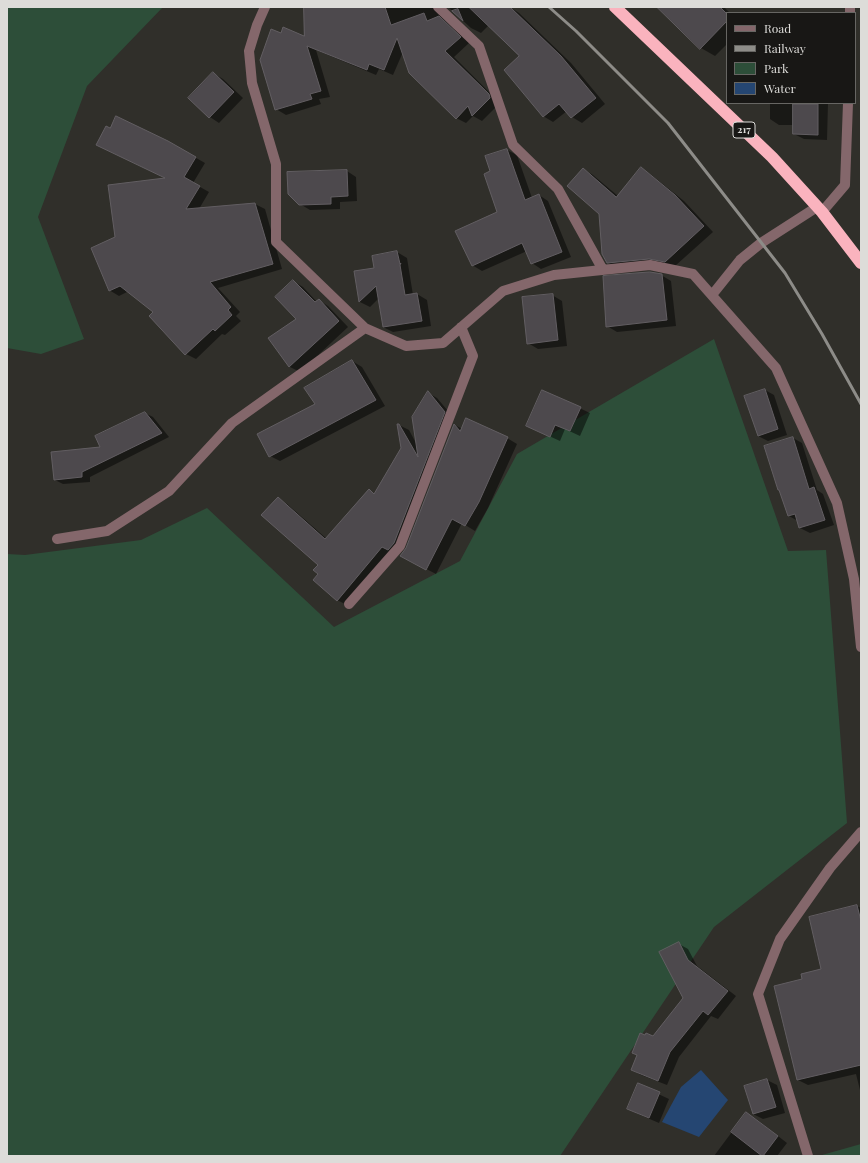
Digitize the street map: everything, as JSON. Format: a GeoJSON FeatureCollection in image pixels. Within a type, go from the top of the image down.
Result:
{"type":"FeatureCollection","features":[{"type":"Feature","properties":{"kind":"highway","name":"217"},"geometry":{"type":"LineString","coordinates":[[615,7],[772,157],[820,209],[861,263]]}},
{"type":"Feature","properties":{"kind":"street"},"geometry":{"type":"LineString","coordinates":[[265,7],[257,25],[249,50],[252,83],[276,164],[276,242],[365,328],[406,346],[443,343],[503,291],[554,275],[650,265],[693,274],[776,368],[837,503],[854,579],[861,647]]}},
{"type":"Feature","properties":{"kind":"street"},"geometry":{"type":"LineString","coordinates":[[438,7],[479,46],[513,144],[558,189],[604,270]]}},
{"type":"Feature","properties":{"kind":"street"},"geometry":{"type":"LineString","coordinates":[[712,296],[740,260],[761,243],[820,209],[846,185],[848,104]]}},
{"type":"Feature","properties":{"kind":"street"},"geometry":{"type":"LineString","coordinates":[[349,604],[400,546],[474,356],[461,327]]}},
{"type":"Feature","properties":{"kind":"street"},"geometry":{"type":"LineString","coordinates":[[57,539],[107,531],[169,491],[232,423],[365,328]]}},
{"type":"Feature","properties":{"kind":"street"},"geometry":{"type":"LineString","coordinates":[[808,1156],[758,994],[780,939],[830,868],[861,832]]}},
{"type":"Feature","properties":{"kind":"green space"},"geometry":{"type":"Polygon","coordinates":[[[7,7],[163,7],[87,86],[38,217],[84,339],[41,354],[7,348],[7,7]]]}},
{"type":"Feature","properties":{"kind":"green space"},"geometry":{"type":"Polygon","coordinates":[[[714,339],[788,551],[826,550],[847,823],[714,927],[560,1156],[7,1156],[7,554],[25,555],[141,540],[207,508],[334,627],[460,561],[517,454],[714,339]]]}},
{"type":"Feature","properties":{"kind":"green space"},"geometry":{"type":"Polygon","coordinates":[[[861,1144],[861,1156],[822,1156],[822,1155],[861,1144]]]}},
{"type":"Feature","properties":{"kind":"water"},"geometry":{"type":"Polygon","coordinates":[[[701,1070],[728,1100],[699,1137],[662,1122],[681,1087],[701,1070]]]}},
{"type":"Feature","properties":{"kind":"building"},"geometry":{"type":"Polygon","coordinates":[[[304,7],[385,7],[391,25],[424,13],[427,21],[439,16],[461,37],[445,51],[489,94],[490,98],[472,116],[468,106],[456,119],[409,73],[397,38],[384,70],[369,64],[367,70],[307,46],[321,91],[310,94],[312,99],[275,110],[260,60],[271,29],[281,33],[283,27],[304,36],[304,7]]]}},
{"type":"Feature","properties":{"kind":"building"},"geometry":{"type":"Polygon","coordinates":[[[469,7],[510,7],[561,56],[596,98],[571,118],[559,104],[543,117],[504,70],[519,56],[469,7]]]}},
{"type":"Feature","properties":{"kind":"building"},"geometry":{"type":"Polygon","coordinates":[[[657,7],[720,7],[726,13],[726,22],[700,49],[657,7]]]}},
{"type":"Feature","properties":{"kind":"building"},"geometry":{"type":"Polygon","coordinates":[[[458,9],[463,21],[452,11],[458,9]]]}},
{"type":"Feature","properties":{"kind":"building"},"geometry":{"type":"Polygon","coordinates":[[[213,72],[234,92],[209,118],[188,98],[213,72]]]}},
{"type":"Feature","properties":{"kind":"building"},"geometry":{"type":"Polygon","coordinates":[[[793,104],[818,104],[818,135],[793,134],[793,104]]]}},
{"type":"Feature","properties":{"kind":"building"},"geometry":{"type":"Polygon","coordinates":[[[116,116],[168,141],[196,157],[184,177],[200,186],[186,209],[255,203],[273,264],[210,282],[231,307],[228,310],[232,315],[215,331],[213,329],[185,355],[149,316],[153,312],[120,286],[109,291],[91,248],[115,237],[108,185],[165,178],[96,145],[106,126],[110,128],[116,116]]]}},
{"type":"Feature","properties":{"kind":"building"},"geometry":{"type":"Polygon","coordinates":[[[507,149],[525,200],[539,194],[562,252],[531,264],[522,243],[472,266],[455,231],[497,212],[484,174],[490,171],[485,156],[507,149]]]}},
{"type":"Feature","properties":{"kind":"building"},"geometry":{"type":"Polygon","coordinates":[[[641,167],[675,195],[704,226],[665,262],[649,259],[607,263],[602,254],[599,214],[567,186],[583,168],[616,197],[641,167]]]}},
{"type":"Feature","properties":{"kind":"building"},"geometry":{"type":"Polygon","coordinates":[[[347,170],[348,196],[331,197],[331,204],[299,205],[288,194],[287,172],[347,170]]]}},
{"type":"Feature","properties":{"kind":"building"},"geometry":{"type":"Polygon","coordinates":[[[397,251],[400,264],[401,263],[400,265],[405,295],[417,293],[422,321],[383,327],[376,286],[359,302],[354,271],[374,268],[372,256],[397,251]]]}},
{"type":"Feature","properties":{"kind":"building"},"geometry":{"type":"Polygon","coordinates":[[[650,272],[662,274],[667,320],[606,327],[603,276],[650,272]]]}},
{"type":"Feature","properties":{"kind":"building"},"geometry":{"type":"Polygon","coordinates":[[[293,280],[315,302],[319,299],[339,321],[289,367],[268,338],[296,319],[275,297],[293,280]]]}},
{"type":"Feature","properties":{"kind":"building"},"geometry":{"type":"Polygon","coordinates":[[[553,294],[558,340],[527,344],[522,297],[553,294]]]}},
{"type":"Feature","properties":{"kind":"building"},"geometry":{"type":"Polygon","coordinates":[[[352,360],[376,400],[269,457],[257,434],[315,404],[304,388],[352,360]]]}},
{"type":"Feature","properties":{"kind":"building"},"geometry":{"type":"Polygon","coordinates":[[[765,389],[778,429],[758,436],[744,396],[765,389]]]}},
{"type":"Feature","properties":{"kind":"building"},"geometry":{"type":"Polygon","coordinates":[[[542,390],[581,407],[570,431],[555,425],[550,437],[526,426],[542,390]]]}},
{"type":"Feature","properties":{"kind":"building"},"geometry":{"type":"Polygon","coordinates":[[[428,391],[445,412],[394,543],[388,550],[382,547],[337,601],[313,580],[318,574],[313,570],[318,565],[261,515],[278,497],[325,539],[369,489],[374,494],[401,448],[397,424],[399,424],[418,457],[412,417],[428,391]]]}},
{"type":"Feature","properties":{"kind":"building"},"geometry":{"type":"Polygon","coordinates":[[[145,412],[162,433],[82,472],[82,477],[54,480],[51,452],[100,447],[95,436],[145,412]]]}},
{"type":"Feature","properties":{"kind":"building"},"geometry":{"type":"Polygon","coordinates":[[[466,418],[508,437],[479,502],[465,526],[452,519],[426,570],[400,556],[406,548],[454,424],[460,431],[466,418]]]}},
{"type":"Feature","properties":{"kind":"building"},"geometry":{"type":"Polygon","coordinates":[[[793,437],[809,489],[814,487],[825,520],[799,528],[795,514],[788,516],[764,446],[793,437]]]}},
{"type":"Feature","properties":{"kind":"building"},"geometry":{"type":"Polygon","coordinates":[[[857,905],[861,921],[861,1065],[797,1080],[774,986],[802,979],[801,974],[821,969],[809,917],[857,905]]]}},
{"type":"Feature","properties":{"kind":"building"},"geometry":{"type":"Polygon","coordinates":[[[679,942],[688,960],[728,991],[708,1015],[703,1011],[670,1052],[658,1081],[631,1070],[637,1055],[632,1053],[640,1033],[645,1035],[646,1033],[653,1036],[683,998],[659,952],[679,942]]]}},
{"type":"Feature","properties":{"kind":"building"},"geometry":{"type":"Polygon","coordinates":[[[767,1079],[776,1107],[753,1114],[744,1086],[767,1079]]]}},
{"type":"Feature","properties":{"kind":"building"},"geometry":{"type":"Polygon","coordinates":[[[638,1083],[660,1092],[649,1118],[627,1109],[638,1083]]]}},
{"type":"Feature","properties":{"kind":"building"},"geometry":{"type":"Polygon","coordinates":[[[746,1112],[778,1136],[763,1156],[731,1132],[746,1112]]]}},
{"type":"Feature","properties":{"kind":"railway"},"geometry":{"type":"LineString","coordinates":[[549,7],[576,31],[668,123],[785,273],[822,334],[861,404]]}}]}
